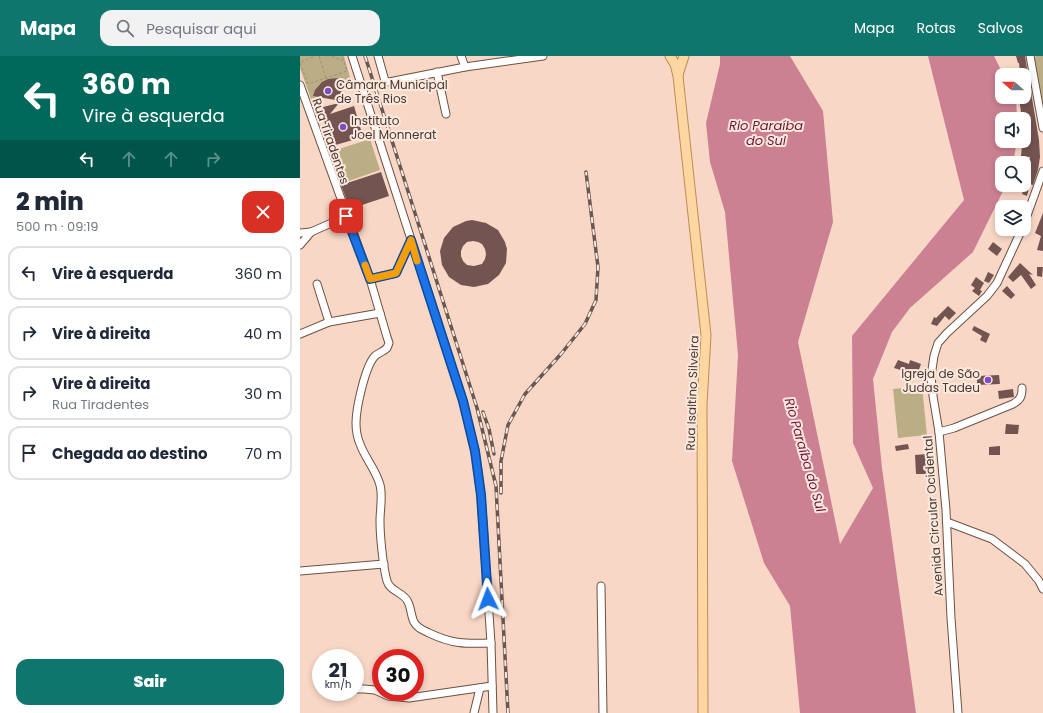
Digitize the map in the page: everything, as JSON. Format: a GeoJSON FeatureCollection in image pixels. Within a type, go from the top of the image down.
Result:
{"type":"FeatureCollection","features":[{"type":"Feature","properties":{"kind":"main road"},"geometry":{"type":"LineString","coordinates":[[670,56],[675,64],[678,76]]}},
{"type":"Feature","properties":{"kind":"main road"},"geometry":{"type":"LineString","coordinates":[[678,76],[684,56]]}},
{"type":"Feature","properties":{"kind":"main road","name":"Rua Isaltino Silveira"},"geometry":{"type":"LineString","coordinates":[[678,76],[706,335],[702,404],[703,713]]}},
{"type":"Feature","properties":{"kind":"street"},"geometry":{"type":"LineString","coordinates":[[352,56],[463,401],[475,451],[481,495],[493,713]]}},
{"type":"Feature","properties":{"kind":"street"},"geometry":{"type":"LineString","coordinates":[[378,56],[386,82],[465,67],[543,56]]}},
{"type":"Feature","properties":{"kind":"street"},"geometry":{"type":"LineString","coordinates":[[461,56],[465,67]]}},
{"type":"Feature","properties":{"kind":"street"},"geometry":{"type":"LineString","coordinates":[[1030,56],[1043,128]]}},
{"type":"Feature","properties":{"kind":"street"},"geometry":{"type":"LineString","coordinates":[[437,72],[446,114]]}},
{"type":"Feature","properties":{"kind":"street","name":"Rua Tiradentes"},"geometry":{"type":"LineString","coordinates":[[300,85],[370,279],[388,343],[387,348],[375,356],[370,364],[364,380],[356,422],[360,445],[374,469],[380,486],[380,522],[384,564],[388,584],[406,597],[414,622],[419,628],[452,642],[464,644],[490,643]]}},
{"type":"Feature","properties":{"kind":"street"},"geometry":{"type":"LineString","coordinates":[[1031,204],[1043,171]]}},
{"type":"Feature","properties":{"kind":"street"},"geometry":{"type":"LineString","coordinates":[[300,233],[311,232],[346,216]]}},
{"type":"Feature","properties":{"kind":"street"},"geometry":{"type":"LineString","coordinates":[[300,245],[311,232]]}},
{"type":"Feature","properties":{"kind":"street","name":"Avenida Circular Ocidental"},"geometry":{"type":"LineString","coordinates":[[958,713],[951,618],[947,522],[931,376],[934,356],[938,343],[987,296],[997,283],[1019,236]]}},
{"type":"Feature","properties":{"kind":"street"},"geometry":{"type":"LineString","coordinates":[[370,279],[396,273],[411,240]]}},
{"type":"Feature","properties":{"kind":"street"},"geometry":{"type":"LineString","coordinates":[[317,284],[329,322]]}},
{"type":"Feature","properties":{"kind":"street"},"geometry":{"type":"LineString","coordinates":[[300,334],[329,322],[380,313]]}},
{"type":"Feature","properties":{"kind":"street"},"geometry":{"type":"LineString","coordinates":[[938,432],[954,428],[1013,404],[1020,400],[1022,396],[1022,388]]}},
{"type":"Feature","properties":{"kind":"street"},"geometry":{"type":"LineString","coordinates":[[947,522],[992,539],[1025,564],[1039,581],[1043,589]]}},
{"type":"Feature","properties":{"kind":"street"},"geometry":{"type":"LineString","coordinates":[[300,571],[384,564]]}},
{"type":"Feature","properties":{"kind":"street"},"geometry":{"type":"LineString","coordinates":[[601,586],[603,713]]}},
{"type":"Feature","properties":{"kind":"street"},"geometry":{"type":"LineString","coordinates":[[364,689],[375,690],[388,696],[409,698],[492,686]]}},
{"type":"Feature","properties":{"kind":"street"},"geometry":{"type":"LineString","coordinates":[[474,713],[480,688]]}},
{"type":"Feature","properties":{"kind":"path"},"geometry":{"type":"LineString","coordinates":[[315,56],[300,63],[308,84],[347,71],[342,56]]}},
{"type":"Feature","properties":{"kind":"path"},"geometry":{"type":"LineString","coordinates":[[319,56],[326,78]]}},
{"type":"Feature","properties":{"kind":"path"},"geometry":{"type":"LineString","coordinates":[[332,56],[343,61]]}},
{"type":"Feature","properties":{"kind":"shaded area"},"geometry":{"type":"Polygon","coordinates":[[[300,56],[344,56],[352,84],[311,99],[300,68],[300,56]]]}},
{"type":"Feature","properties":{"kind":"shaded area"},"geometry":{"type":"Polygon","coordinates":[[[1036,56],[1043,56],[1043,109],[1034,58],[1036,56]]]}},
{"type":"Feature","properties":{"kind":"shaded area"},"geometry":{"type":"Polygon","coordinates":[[[370,139],[380,170],[340,184],[330,152],[370,139]]]}},
{"type":"Feature","properties":{"kind":"shaded area"},"geometry":{"type":"Polygon","coordinates":[[[922,386],[927,435],[898,438],[893,389],[922,386]]]}},
{"type":"Feature","properties":{"kind":"water","name":"Rio Paraíba do Sul"},"geometry":{"type":"Polygon","coordinates":[[[720,56],[790,56],[823,111],[833,222],[798,342],[840,544],[873,488],[853,443],[852,336],[964,200],[928,56],[994,56],[1000,68],[995,68],[995,104],[1016,104],[1017,112],[995,112],[995,148],[1016,148],[1014,156],[995,156],[995,192],[1003,192],[999,200],[995,200],[995,207],[973,252],[910,308],[892,332],[873,379],[882,468],[916,713],[800,713],[790,606],[764,563],[732,461],[738,355],[725,212],[710,162],[706,123],[720,64],[720,56]]]}},
{"type":"Feature","properties":{"kind":"building"},"geometry":{"type":"Polygon","coordinates":[[[1016,56],[1025,56],[1027,68],[1020,68],[1016,56]]]}},
{"type":"Feature","properties":{"kind":"building","name":"Câmara Municipal de Três Rios"},"geometry":{"type":"Polygon","coordinates":[[[338,78],[347,85],[341,92],[341,101],[313,96],[315,90],[322,82],[328,79],[338,78]]]}},
{"type":"Feature","properties":{"kind":"building"},"geometry":{"type":"Polygon","coordinates":[[[1031,92],[1039,140],[1040,157],[1038,170],[1033,185],[1031,184],[1031,156],[1021,156],[1022,148],[1031,148],[1031,112],[1021,112],[1020,104],[1031,104],[1031,92]]]}},
{"type":"Feature","properties":{"kind":"building","name":"Instituto Joel Monnerat"},"geometry":{"type":"Polygon","coordinates":[[[339,103],[330,114],[354,106],[363,137],[332,146],[319,108],[339,103]]]}},
{"type":"Feature","properties":{"kind":"building"},"geometry":{"type":"Polygon","coordinates":[[[381,172],[389,196],[350,209],[341,185],[381,172]]]}},
{"type":"Feature","properties":{"kind":"building"},"geometry":{"type":"Polygon","coordinates":[[[1023,192],[1028,192],[1027,196],[1022,194],[1023,192]]]}},
{"type":"Feature","properties":{"kind":"building"},"geometry":{"type":"Polygon","coordinates":[[[1043,213],[1043,251],[1037,250],[1041,236],[1035,233],[1043,213]]]}},
{"type":"Feature","properties":{"kind":"building"},"geometry":{"type":"Polygon","coordinates":[[[472,220],[486,223],[498,230],[505,242],[507,249],[506,263],[499,275],[488,284],[474,287],[461,285],[449,277],[442,265],[440,251],[444,238],[453,227],[472,220]],[[467,242],[463,246],[461,256],[467,265],[474,266],[482,264],[485,259],[485,249],[482,244],[478,242],[467,242]]]}},
{"type":"Feature","properties":{"kind":"building"},"geometry":{"type":"Polygon","coordinates":[[[993,242],[1002,249],[997,256],[988,249],[993,242]]]}},
{"type":"Feature","properties":{"kind":"building"},"geometry":{"type":"Polygon","coordinates":[[[1020,263],[1033,275],[1029,274],[1036,285],[1031,289],[1021,275],[1013,282],[1008,277],[1020,263]]]}},
{"type":"Feature","properties":{"kind":"building"},"geometry":{"type":"Polygon","coordinates":[[[1037,267],[1043,267],[1042,277],[1037,276],[1037,267]]]}},
{"type":"Feature","properties":{"kind":"building"},"geometry":{"type":"Polygon","coordinates":[[[988,272],[994,275],[989,283],[984,281],[988,272]]]}},
{"type":"Feature","properties":{"kind":"building"},"geometry":{"type":"Polygon","coordinates":[[[976,277],[984,283],[980,290],[982,291],[979,296],[972,291],[975,288],[971,285],[976,277]]]}},
{"type":"Feature","properties":{"kind":"building"},"geometry":{"type":"Polygon","coordinates":[[[1007,286],[1015,295],[1011,299],[1002,291],[1007,286]]]}},
{"type":"Feature","properties":{"kind":"building"},"geometry":{"type":"Polygon","coordinates":[[[948,306],[956,313],[949,320],[945,316],[937,326],[931,324],[934,317],[936,318],[948,306]]]}},
{"type":"Feature","properties":{"kind":"building"},"geometry":{"type":"Polygon","coordinates":[[[974,326],[990,334],[986,343],[980,340],[982,336],[972,330],[974,326]]]}},
{"type":"Feature","properties":{"kind":"building"},"geometry":{"type":"Polygon","coordinates":[[[898,360],[909,364],[910,360],[921,364],[917,375],[894,368],[898,360]]]}},
{"type":"Feature","properties":{"kind":"building","name":"Igreja de São Judas Tadeu"},"geometry":{"type":"Polygon","coordinates":[[[999,375],[1000,384],[977,385],[977,376],[999,375]]]}},
{"type":"Feature","properties":{"kind":"building"},"geometry":{"type":"Polygon","coordinates":[[[1013,389],[1014,397],[999,399],[998,391],[1013,389]]]}},
{"type":"Feature","properties":{"kind":"building"},"geometry":{"type":"Polygon","coordinates":[[[1006,424],[1019,425],[1018,434],[1005,434],[1006,424]]]}},
{"type":"Feature","properties":{"kind":"building"},"geometry":{"type":"Polygon","coordinates":[[[908,444],[909,449],[896,451],[895,446],[908,444]]]}},
{"type":"Feature","properties":{"kind":"building"},"geometry":{"type":"Polygon","coordinates":[[[1000,446],[1000,455],[989,455],[989,447],[1000,446]]]}},
{"type":"Feature","properties":{"kind":"building"},"geometry":{"type":"Polygon","coordinates":[[[927,454],[927,474],[916,474],[915,455],[927,454]]]}},
{"type":"Feature","properties":{"kind":"railway"},"geometry":{"type":"LineString","coordinates":[[365,56],[477,408],[496,486],[508,713]]}},
{"type":"Feature","properties":{"kind":"railway"},"geometry":{"type":"LineString","coordinates":[[501,493],[501,461],[508,425],[525,394],[561,354],[585,324],[596,300],[598,267],[586,172]]}},
{"type":"Feature","properties":{"kind":"railway"},"geometry":{"type":"LineString","coordinates":[[483,412],[489,429],[494,454]]}},
{"type":"Feature","properties":{"kind":"slow traffic"},"geometry":{"type":"LineString","coordinates":[[365,265],[370,279],[396,273],[411,240],[417,261]]}},
{"type":"Feature","properties":{"kind":"place","name":"Câmara Municipal de Três Rios"},"geometry":{"type":"Point","coordinates":[328,91]}},
{"type":"Feature","properties":{"kind":"place","name":"Instituto Joel Monnerat"},"geometry":{"type":"Point","coordinates":[343,127]}},
{"type":"Feature","properties":{"kind":"place","name":"Igreja de São Judas Tadeu"},"geometry":{"type":"Point","coordinates":[988,380]}},
{"type":"Feature","properties":{"kind":"route"},"geometry":{"type":"LineString","coordinates":[[346,216],[370,279],[396,273],[411,240],[463,401],[475,451],[481,495],[488,599]]}}]}
